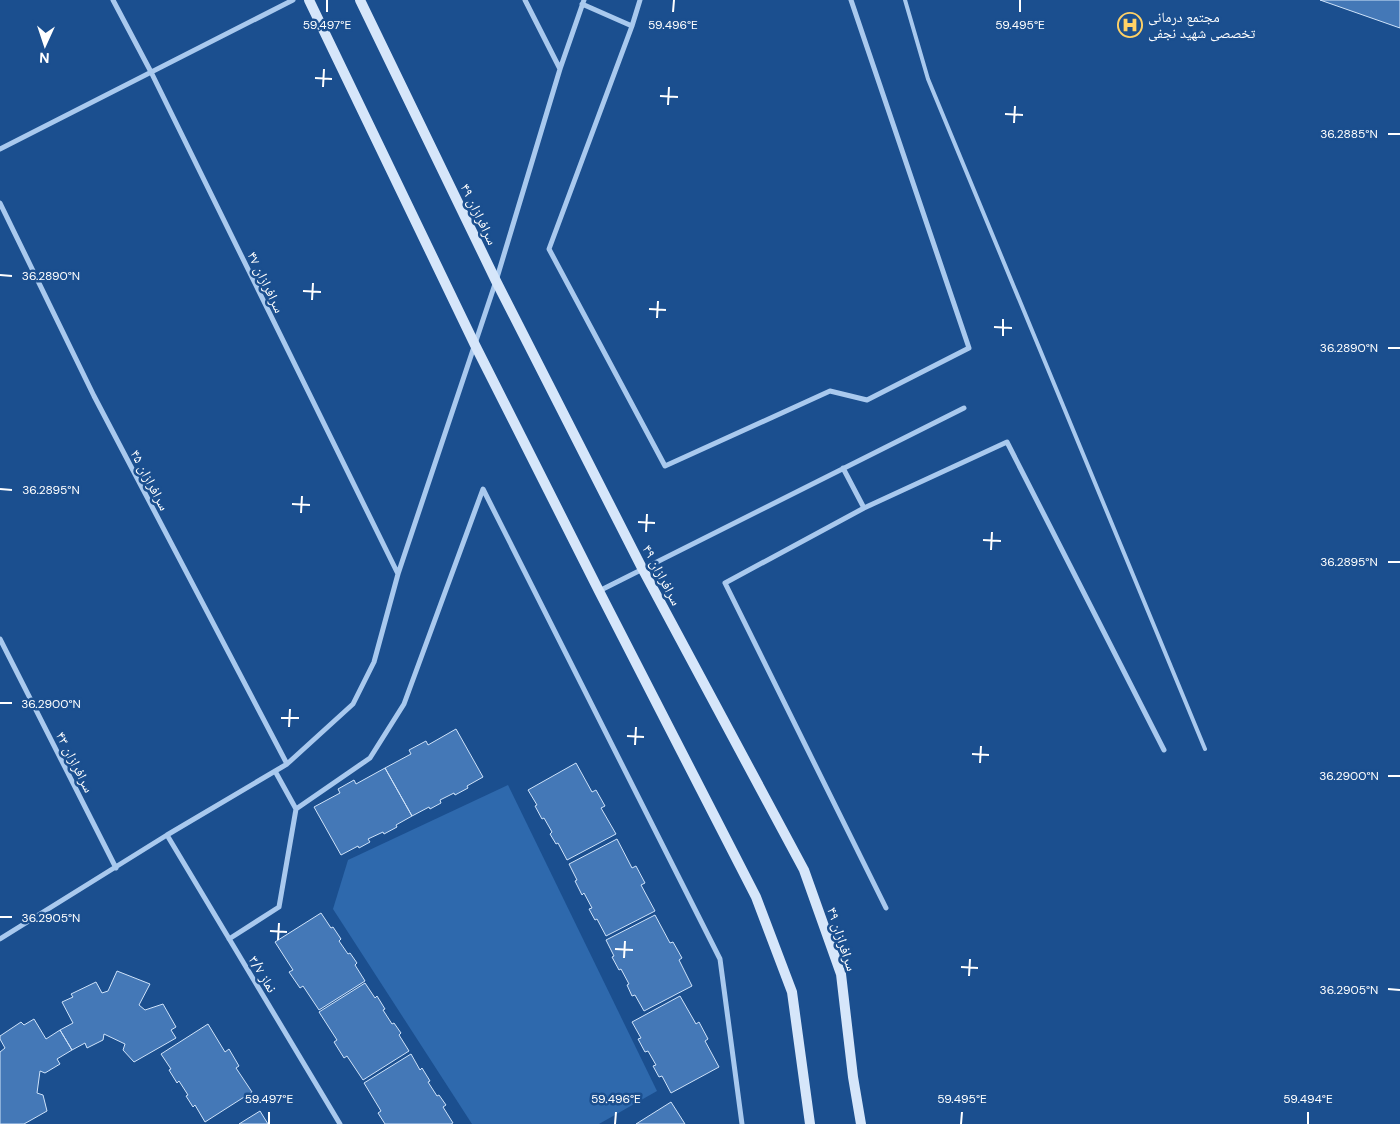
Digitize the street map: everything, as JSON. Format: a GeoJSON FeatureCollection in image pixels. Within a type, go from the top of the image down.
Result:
{"type":"FeatureCollection","features":[{"type":"Feature","properties":{"kind":"street","name":"سرافرازان ۴۷"},"geometry":{"type":"LineString","coordinates":[[114,0],[398,574]]}},
{"type":"Feature","properties":{"kind":"street"},"geometry":{"type":"LineString","coordinates":[[0,149],[293,0]]}},
{"type":"Feature","properties":{"kind":"street"},"geometry":{"type":"LineString","coordinates":[[309,0],[475,345],[598,591],[756,897],[792,992],[810,1124]]}},
{"type":"Feature","properties":{"kind":"street","name":"سرافرازان ۴۹"},"geometry":{"type":"LineString","coordinates":[[360,0],[496,281],[642,568],[804,870],[841,974],[853,1077],[861,1124]]}},
{"type":"Feature","properties":{"kind":"street"},"geometry":{"type":"LineString","coordinates":[[525,0],[560,70]]}},
{"type":"Feature","properties":{"kind":"street"},"geometry":{"type":"LineString","coordinates":[[640,0],[549,249],[665,466],[830,391],[866,400],[969,348],[851,0]]}},
{"type":"Feature","properties":{"kind":"street"},"geometry":{"type":"LineString","coordinates":[[0,939],[167,835],[287,764],[353,704],[374,662],[398,574],[496,281],[560,70],[583,2],[632,26]]}},
{"type":"Feature","properties":{"kind":"street","name":"سرافرازان ۴۵"},"geometry":{"type":"LineString","coordinates":[[0,202],[94,396],[287,764]]}},
{"type":"Feature","properties":{"kind":"street"},"geometry":{"type":"LineString","coordinates":[[598,591],[964,408]]}},
{"type":"Feature","properties":{"kind":"street"},"geometry":{"type":"LineString","coordinates":[[886,908],[725,583],[864,508],[1007,442],[1164,750]]}},
{"type":"Feature","properties":{"kind":"street"},"geometry":{"type":"LineString","coordinates":[[843,468],[864,508]]}},
{"type":"Feature","properties":{"kind":"street"},"geometry":{"type":"LineString","coordinates":[[296,810],[370,758],[404,704],[483,489],[720,959],[742,1124]]}},
{"type":"Feature","properties":{"kind":"street","name":"سرافرازان ۴۳"},"geometry":{"type":"LineString","coordinates":[[0,639],[116,868]]}},
{"type":"Feature","properties":{"kind":"street"},"geometry":{"type":"LineString","coordinates":[[229,940],[279,906],[296,810],[275,771]]}},
{"type":"Feature","properties":{"kind":"street","name":"نماز ۳/۷"},"geometry":{"type":"LineString","coordinates":[[167,835],[340,1124]]}},
{"type":"Feature","properties":{"kind":"lane"},"geometry":{"type":"LineString","coordinates":[[905,0],[928,79],[1205,749]]}},
{"type":"Feature","properties":{"kind":"shaded area"},"geometry":{"type":"Polygon","coordinates":[[[508,785],[657,1091],[599,1124],[472,1124],[333,909],[348,860],[508,785]]]}},
{"type":"Feature","properties":{"kind":"building"},"geometry":{"type":"Polygon","coordinates":[[[1320,0],[1400,0],[1400,28],[1320,0]]]}},
{"type":"Feature","properties":{"kind":"building"},"geometry":{"type":"Polygon","coordinates":[[[456,729],[483,777],[455,795],[454,793],[440,800],[441,803],[412,816],[385,768],[411,754],[409,750],[426,741],[428,745],[456,729]]]}},
{"type":"Feature","properties":{"kind":"building"},"geometry":{"type":"Polygon","coordinates":[[[576,763],[592,792],[596,790],[605,806],[601,808],[616,834],[567,860],[558,843],[556,844],[550,834],[552,832],[544,818],[542,819],[535,806],[537,805],[528,790],[576,763]]]}},
{"type":"Feature","properties":{"kind":"building"},"geometry":{"type":"Polygon","coordinates":[[[385,768],[412,816],[384,834],[383,832],[368,839],[370,842],[341,855],[314,807],[340,793],[338,789],[354,780],[356,784],[385,768]]]}},
{"type":"Feature","properties":{"kind":"building"},"geometry":{"type":"Polygon","coordinates":[[[617,839],[632,868],[636,866],[645,883],[641,885],[655,911],[606,936],[589,909],[592,908],[584,893],[582,895],[569,864],[617,839]]]}},
{"type":"Feature","properties":{"kind":"building"},"geometry":{"type":"Polygon","coordinates":[[[321,913],[341,939],[339,941],[348,954],[350,953],[357,963],[355,965],[365,981],[319,1010],[303,986],[300,988],[289,972],[293,970],[275,942],[321,913]]]}},
{"type":"Feature","properties":{"kind":"building"},"geometry":{"type":"Polygon","coordinates":[[[655,915],[670,943],[673,942],[682,958],[679,960],[692,986],[644,1011],[635,995],[632,996],[627,985],[629,984],[612,957],[614,956],[606,940],[655,915]]]}},
{"type":"Feature","properties":{"kind":"building"},"geometry":{"type":"Polygon","coordinates":[[[117,971],[150,984],[139,1005],[145,1010],[163,1004],[176,1027],[171,1030],[176,1038],[134,1062],[123,1050],[125,1044],[104,1034],[103,1040],[87,1048],[85,1043],[72,1050],[60,1030],[73,1023],[62,1002],[73,997],[71,994],[96,982],[102,993],[108,991],[117,971]]]}},
{"type":"Feature","properties":{"kind":"building"},"geometry":{"type":"Polygon","coordinates":[[[365,983],[375,998],[377,996],[392,1024],[394,1023],[401,1033],[399,1035],[409,1051],[363,1080],[347,1056],[344,1058],[334,1042],[337,1040],[319,1012],[365,983]]]}},
{"type":"Feature","properties":{"kind":"building"},"geometry":{"type":"Polygon","coordinates":[[[680,996],[696,1024],[699,1022],[708,1039],[705,1041],[719,1067],[671,1093],[662,1076],[659,1077],[653,1066],[656,1065],[648,1051],[645,1052],[638,1039],[641,1038],[632,1022],[680,996]]]}},
{"type":"Feature","properties":{"kind":"building"},"geometry":{"type":"Polygon","coordinates":[[[34,1019],[46,1039],[60,1030],[72,1050],[57,1059],[60,1064],[45,1073],[40,1071],[37,1093],[43,1095],[47,1111],[24,1124],[0,1124],[0,1052],[5,1048],[0,1036],[21,1022],[24,1025],[34,1019]]]}},
{"type":"Feature","properties":{"kind":"building"},"geometry":{"type":"Polygon","coordinates":[[[208,1024],[225,1052],[229,1049],[239,1066],[236,1068],[252,1092],[205,1122],[195,1105],[193,1107],[186,1096],[188,1095],[179,1081],[177,1083],[169,1070],[171,1069],[161,1054],[208,1024]]]}},
{"type":"Feature","properties":{"kind":"building"},"geometry":{"type":"Polygon","coordinates":[[[411,1054],[420,1070],[422,1068],[437,1096],[439,1095],[446,1105],[443,1107],[453,1123],[385,1124],[378,1113],[381,1111],[364,1083],[411,1054]]]}},
{"type":"Feature","properties":{"kind":"building"},"geometry":{"type":"Polygon","coordinates":[[[671,1102],[685,1124],[636,1124],[671,1102]]]}},
{"type":"Feature","properties":{"kind":"building"},"geometry":{"type":"Polygon","coordinates":[[[260,1111],[268,1124],[239,1124],[260,1111]]]}},
{"type":"Feature","properties":{"kind":"place","name":"مجتمع درمانی تخصصی شهید نجفی"},"geometry":{"type":"Point","coordinates":[1130,25]}}]}
